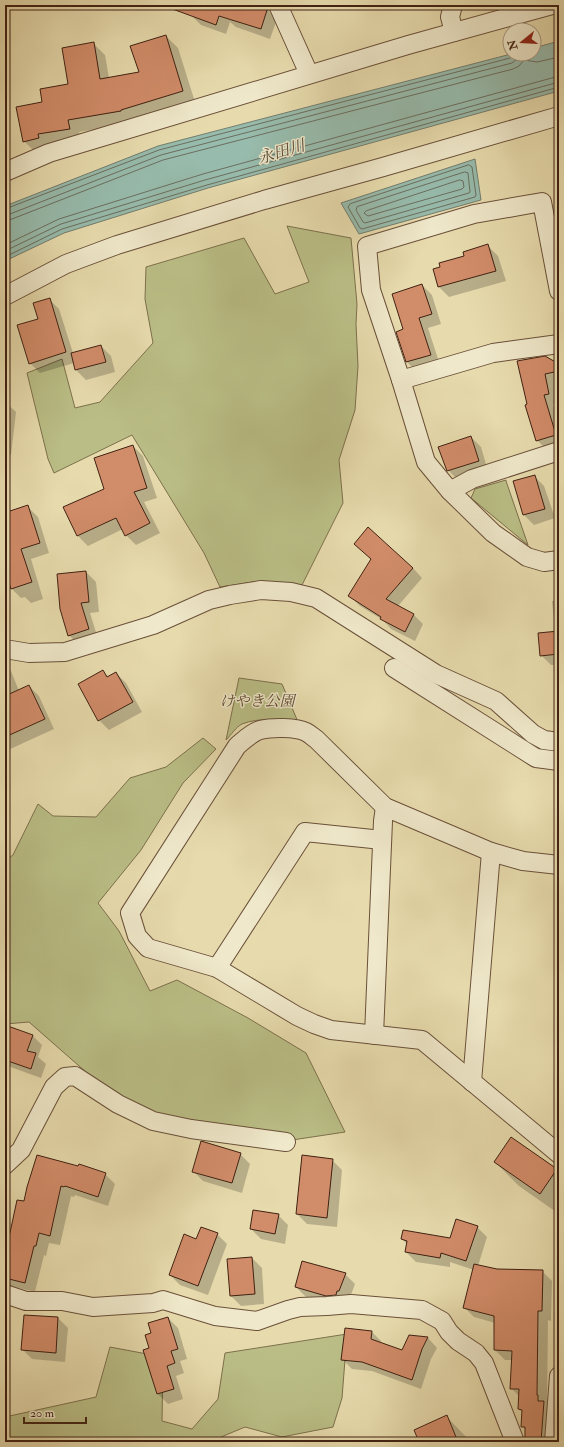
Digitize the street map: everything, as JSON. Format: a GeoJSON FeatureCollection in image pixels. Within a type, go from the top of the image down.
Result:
{"type":"FeatureCollection","features":[{"type":"Feature","properties":{"kind":"street"},"geometry":{"type":"LineString","coordinates":[[278,5],[309,74]]}},
{"type":"Feature","properties":{"kind":"street"},"geometry":{"type":"LineString","coordinates":[[453,5],[450,17],[454,32]]}},
{"type":"Feature","properties":{"kind":"street"},"geometry":{"type":"LineString","coordinates":[[5,172],[49,153],[309,74],[552,5]]}},
{"type":"Feature","properties":{"kind":"street"},"geometry":{"type":"LineString","coordinates":[[5,296],[66,264],[117,245],[264,200],[559,116]]}},
{"type":"Feature","properties":{"kind":"street"},"geometry":{"type":"LineString","coordinates":[[559,291],[542,202],[474,214],[367,246],[371,290],[426,462],[450,491],[493,533],[527,557],[544,562],[559,560]]}},
{"type":"Feature","properties":{"kind":"street"},"geometry":{"type":"LineString","coordinates":[[401,380],[493,353],[559,344]]}},
{"type":"Feature","properties":{"kind":"street"},"geometry":{"type":"LineString","coordinates":[[450,491],[472,479],[559,450]]}},
{"type":"Feature","properties":{"kind":"street"},"geometry":{"type":"LineString","coordinates":[[5,649],[28,653],[65,652],[153,625],[209,600],[261,590],[291,592],[316,598],[436,674],[496,701],[533,734],[544,740],[559,742]]}},
{"type":"Feature","properties":{"kind":"street"},"geometry":{"type":"LineString","coordinates":[[394,668],[536,758],[559,761]]}},
{"type":"Feature","properties":{"kind":"street"},"geometry":{"type":"LineString","coordinates":[[559,865],[523,860],[491,852],[386,807],[316,739],[305,732],[276,728],[259,730],[237,746],[130,913],[137,936],[148,948],[217,968],[297,1016],[314,1024],[331,1030],[422,1040],[559,1154]]}},
{"type":"Feature","properties":{"kind":"street"},"geometry":{"type":"LineString","coordinates":[[374,1035],[383,821],[386,807]]}},
{"type":"Feature","properties":{"kind":"street"},"geometry":{"type":"LineString","coordinates":[[217,968],[305,832],[382,840]]}},
{"type":"Feature","properties":{"kind":"street"},"geometry":{"type":"LineString","coordinates":[[472,1082],[491,852]]}},
{"type":"Feature","properties":{"kind":"street"},"geometry":{"type":"LineString","coordinates":[[5,1165],[21,1150],[54,1088],[65,1077],[75,1076],[118,1104],[153,1121],[192,1129],[286,1142]]}},
{"type":"Feature","properties":{"kind":"street"},"geometry":{"type":"LineString","coordinates":[[5,1294],[26,1301],[62,1301],[93,1307],[153,1303],[163,1300],[215,1316],[257,1322],[300,1307],[351,1304],[422,1310],[442,1321],[449,1332],[458,1341],[476,1353],[484,1363],[515,1442]]}},
{"type":"Feature","properties":{"kind":"street"},"geometry":{"type":"LineString","coordinates":[[554,1442],[559,1376]]}},
{"type":"Feature","properties":{"kind":"green space"},"geometry":{"type":"Polygon","coordinates":[[[287,226],[351,238],[357,304],[356,324],[358,366],[355,410],[339,460],[343,503],[302,585],[259,581],[220,587],[204,553],[132,435],[54,473],[48,459],[27,373],[62,359],[75,408],[100,402],[153,343],[145,299],[146,267],[244,238],[275,294],[309,282],[287,226]]]}},
{"type":"Feature","properties":{"kind":"green space"},"geometry":{"type":"Polygon","coordinates":[[[506,480],[528,545],[471,498],[475,489],[506,480]]]}},
{"type":"Feature","properties":{"kind":"green space","name":"けやき公園"},"geometry":{"type":"Polygon","coordinates":[[[239,678],[282,684],[298,722],[284,720],[256,720],[240,725],[226,740],[239,678]]]}},
{"type":"Feature","properties":{"kind":"green space"},"geometry":{"type":"Polygon","coordinates":[[[203,738],[216,749],[183,783],[141,850],[98,903],[119,931],[150,991],[177,980],[248,1018],[306,1053],[345,1132],[279,1142],[136,1116],[29,1022],[5,1024],[5,861],[13,855],[38,804],[53,816],[96,817],[130,778],[166,767],[203,738]]]}},
{"type":"Feature","properties":{"kind":"green space"},"geometry":{"type":"Polygon","coordinates":[[[347,1334],[342,1398],[333,1427],[282,1437],[245,1427],[221,1437],[220,1442],[5,1442],[5,1417],[96,1397],[110,1347],[163,1357],[162,1421],[192,1429],[218,1399],[225,1353],[347,1334]]]}},
{"type":"Feature","properties":{"kind":"water","name":"永田川"},"geometry":{"type":"Polygon","coordinates":[[[559,41],[559,91],[208,188],[64,233],[5,261],[5,206],[158,146],[502,56],[502,62],[542,62],[542,46],[559,41]]]}},
{"type":"Feature","properties":{"kind":"water"},"geometry":{"type":"Polygon","coordinates":[[[475,159],[481,200],[359,234],[341,203],[475,159]]]}},
{"type":"Feature","properties":{"kind":"building"},"geometry":{"type":"Polygon","coordinates":[[[168,5],[268,5],[268,7],[261,29],[219,16],[216,25],[167,7],[168,5]]]}},
{"type":"Feature","properties":{"kind":"building"},"geometry":{"type":"Polygon","coordinates":[[[166,35],[183,91],[121,111],[68,120],[70,129],[38,134],[39,138],[23,142],[16,107],[42,102],[40,89],[68,84],[62,48],[94,42],[100,79],[139,72],[130,46],[166,35]]]}},
{"type":"Feature","properties":{"kind":"building"},"geometry":{"type":"Polygon","coordinates":[[[488,244],[496,271],[438,287],[433,269],[440,267],[439,263],[464,256],[463,252],[488,244]]]}},
{"type":"Feature","properties":{"kind":"building"},"geometry":{"type":"Polygon","coordinates":[[[422,284],[432,314],[419,318],[431,355],[406,362],[396,332],[403,329],[392,294],[422,284]]]}},
{"type":"Feature","properties":{"kind":"building"},"geometry":{"type":"Polygon","coordinates":[[[50,298],[66,352],[29,364],[17,325],[38,319],[33,303],[50,298]]]}},
{"type":"Feature","properties":{"kind":"building"},"geometry":{"type":"Polygon","coordinates":[[[101,345],[106,362],[75,370],[71,353],[101,345]]]}},
{"type":"Feature","properties":{"kind":"building"},"geometry":{"type":"Polygon","coordinates":[[[545,356],[559,364],[559,371],[545,374],[549,394],[544,395],[556,435],[536,441],[525,405],[527,404],[517,361],[545,356]]]}},
{"type":"Feature","properties":{"kind":"building"},"geometry":{"type":"Polygon","coordinates":[[[471,436],[479,461],[447,471],[438,447],[471,436]]]}},
{"type":"Feature","properties":{"kind":"building"},"geometry":{"type":"Polygon","coordinates":[[[133,445],[147,488],[134,492],[150,523],[125,536],[116,518],[77,536],[63,507],[104,489],[94,458],[133,445]]]}},
{"type":"Feature","properties":{"kind":"building"},"geometry":{"type":"Polygon","coordinates":[[[535,475],[545,509],[523,515],[513,481],[535,475]]]}},
{"type":"Feature","properties":{"kind":"building"},"geometry":{"type":"Polygon","coordinates":[[[28,505],[40,543],[21,549],[32,582],[11,589],[5,572],[5,510],[9,509],[10,511],[28,505]]]}},
{"type":"Feature","properties":{"kind":"building"},"geometry":{"type":"Polygon","coordinates":[[[368,527],[413,568],[386,599],[414,614],[405,632],[380,619],[381,617],[348,596],[371,559],[354,544],[368,527]]]}},
{"type":"Feature","properties":{"kind":"building"},"geometry":{"type":"Polygon","coordinates":[[[86,571],[89,602],[81,603],[89,629],[68,636],[60,609],[57,574],[86,571]]]}},
{"type":"Feature","properties":{"kind":"building"},"geometry":{"type":"Polygon","coordinates":[[[559,631],[559,654],[540,656],[538,633],[559,631]]]}},
{"type":"Feature","properties":{"kind":"building"},"geometry":{"type":"Polygon","coordinates":[[[103,670],[107,677],[116,672],[133,702],[98,721],[78,684],[103,670]]]}},
{"type":"Feature","properties":{"kind":"building"},"geometry":{"type":"Polygon","coordinates":[[[29,685],[45,719],[5,737],[5,696],[29,685]]]}},
{"type":"Feature","properties":{"kind":"building"},"geometry":{"type":"Polygon","coordinates":[[[5,1025],[33,1035],[27,1051],[36,1053],[31,1069],[5,1060],[5,1025]]]}},
{"type":"Feature","properties":{"kind":"building"},"geometry":{"type":"Polygon","coordinates":[[[511,1137],[557,1169],[540,1194],[494,1162],[511,1137]]]}},
{"type":"Feature","properties":{"kind":"building"},"geometry":{"type":"Polygon","coordinates":[[[201,1141],[241,1153],[232,1183],[192,1172],[201,1141]]]}},
{"type":"Feature","properties":{"kind":"building"},"geometry":{"type":"Polygon","coordinates":[[[37,1155],[78,1166],[79,1164],[106,1173],[98,1197],[61,1186],[50,1236],[39,1233],[36,1246],[34,1246],[25,1283],[5,1278],[5,1256],[17,1200],[24,1201],[37,1155]]]}},
{"type":"Feature","properties":{"kind":"building"},"geometry":{"type":"Polygon","coordinates":[[[302,1155],[333,1159],[327,1218],[296,1214],[302,1155]]]}},
{"type":"Feature","properties":{"kind":"building"},"geometry":{"type":"Polygon","coordinates":[[[253,1210],[279,1214],[275,1234],[250,1229],[253,1210]]]}},
{"type":"Feature","properties":{"kind":"building"},"geometry":{"type":"Polygon","coordinates":[[[456,1219],[478,1226],[466,1261],[441,1253],[440,1258],[405,1252],[407,1241],[401,1239],[403,1230],[450,1238],[456,1219]]]}},
{"type":"Feature","properties":{"kind":"building"},"geometry":{"type":"Polygon","coordinates":[[[201,1227],[218,1233],[198,1286],[169,1275],[184,1234],[196,1239],[201,1227]]]}},
{"type":"Feature","properties":{"kind":"building"},"geometry":{"type":"Polygon","coordinates":[[[252,1257],[255,1294],[230,1296],[227,1259],[252,1257]]]}},
{"type":"Feature","properties":{"kind":"building"},"geometry":{"type":"Polygon","coordinates":[[[302,1261],[346,1273],[336,1295],[326,1296],[295,1287],[302,1261]]]}},
{"type":"Feature","properties":{"kind":"building"},"geometry":{"type":"Polygon","coordinates":[[[474,1264],[497,1269],[543,1270],[542,1311],[538,1311],[537,1395],[538,1401],[544,1401],[541,1442],[525,1442],[525,1427],[521,1427],[522,1410],[518,1409],[519,1389],[510,1389],[512,1351],[494,1350],[494,1316],[463,1308],[474,1264]]]}},
{"type":"Feature","properties":{"kind":"building"},"geometry":{"type":"Polygon","coordinates":[[[24,1315],[58,1317],[56,1353],[21,1350],[24,1315]]]}},
{"type":"Feature","properties":{"kind":"building"},"geometry":{"type":"Polygon","coordinates":[[[168,1317],[178,1349],[171,1351],[175,1363],[167,1366],[174,1389],[157,1394],[143,1350],[149,1348],[145,1335],[151,1333],[148,1323],[168,1317]]]}},
{"type":"Feature","properties":{"kind":"building"},"geometry":{"type":"Polygon","coordinates":[[[345,1328],[372,1331],[371,1339],[402,1350],[409,1335],[428,1337],[422,1349],[412,1380],[362,1362],[341,1360],[345,1328]]]}},
{"type":"Feature","properties":{"kind":"building"},"geometry":{"type":"Polygon","coordinates":[[[447,1415],[458,1442],[419,1442],[414,1430],[447,1415]]]}}]}
